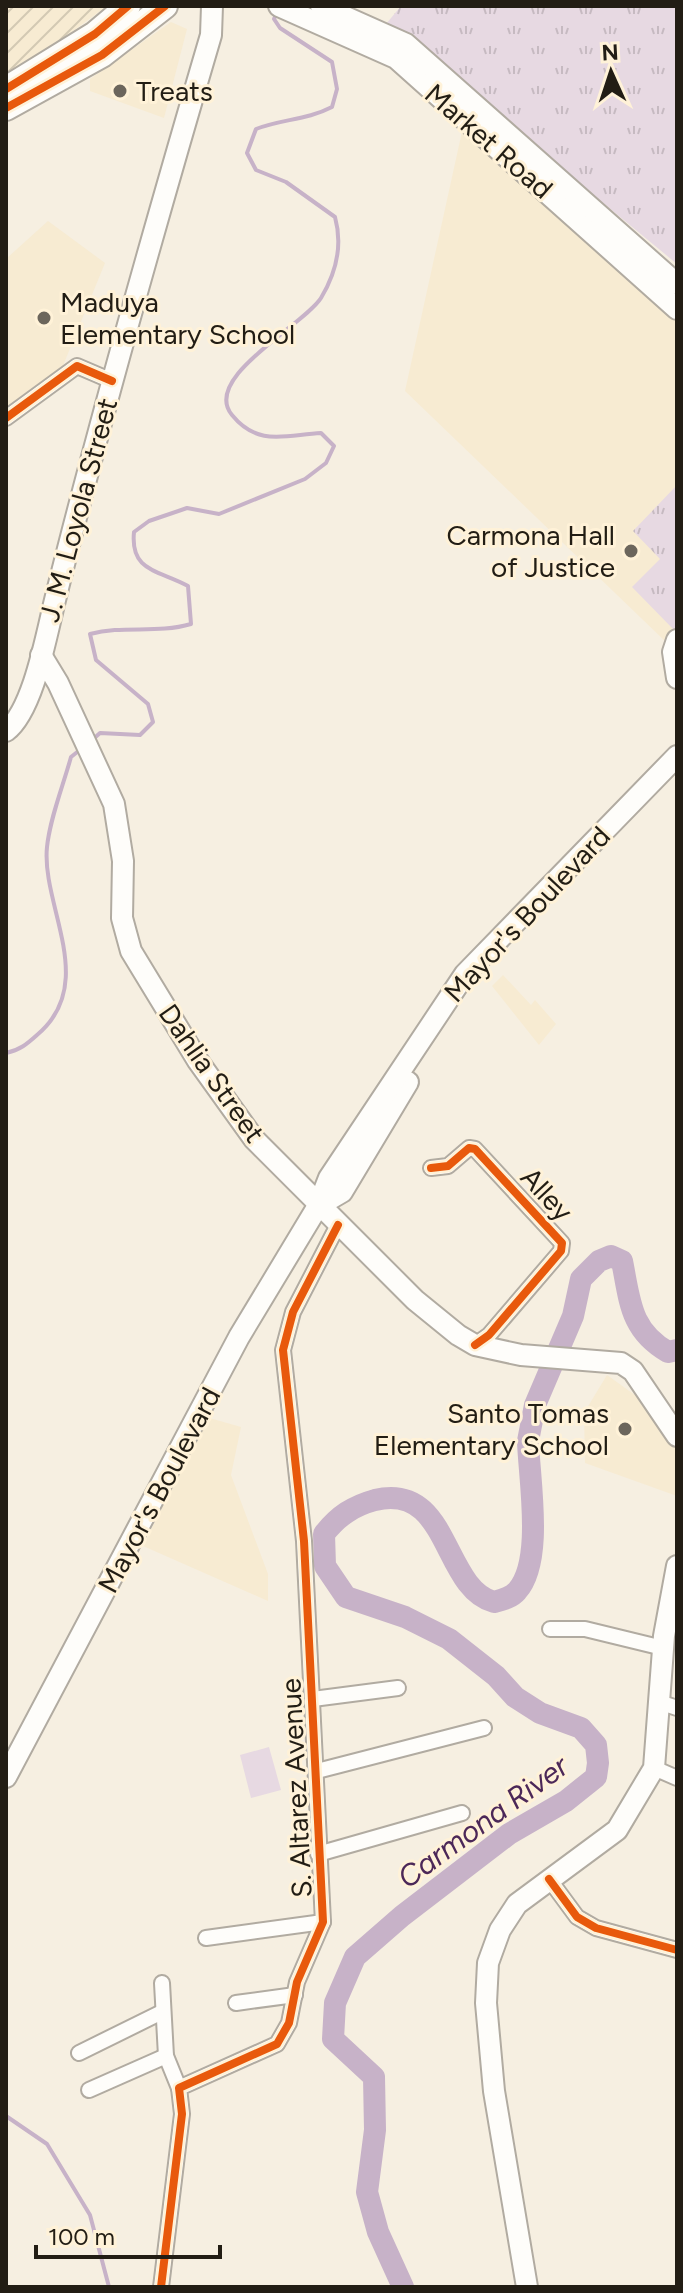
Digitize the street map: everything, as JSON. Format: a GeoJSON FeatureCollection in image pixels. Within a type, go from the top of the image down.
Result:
{"type":"FeatureCollection","features":[{"type":"Feature","properties":{"kind":"highway"},"geometry":{"type":"LineString","coordinates":[[6,89],[95,34],[128,6]]}},
{"type":"Feature","properties":{"kind":"highway"},"geometry":{"type":"LineString","coordinates":[[6,108],[102,55],[165,6]]}},
{"type":"Feature","properties":{"kind":"main road","name":"J. M. Loyola Street"},"geometry":{"type":"LineString","coordinates":[[6,731],[13,726],[27,697],[41,655],[112,381],[211,35],[212,6]]}},
{"type":"Feature","properties":{"kind":"main road","name":"Market Road"},"geometry":{"type":"LineString","coordinates":[[279,6],[320,11],[406,44],[677,284]]}},
{"type":"Feature","properties":{"kind":"main road","name":"Market Road"},"geometry":{"type":"LineString","coordinates":[[320,11],[396,58],[677,309]]}},
{"type":"Feature","properties":{"kind":"main road"},"geometry":{"type":"LineString","coordinates":[[677,640],[673,652],[677,678]]}},
{"type":"Feature","properties":{"kind":"main road","name":"Dahlia Street"},"geometry":{"type":"LineString","coordinates":[[41,655],[98,767],[118,823],[123,861],[122,918],[131,951],[198,1061],[254,1139],[415,1300],[475,1345],[554,1360],[621,1363],[633,1371],[677,1436]]}},
{"type":"Feature","properties":{"kind":"main road","name":"Mayor's Boulevard"},"geometry":{"type":"LineString","coordinates":[[6,1777],[239,1337],[318,1206],[329,1178],[465,974],[677,756]]}},
{"type":"Feature","properties":{"kind":"main road","name":"Mayor's Boulevard"},"geometry":{"type":"LineString","coordinates":[[318,1206],[342,1192],[401,1093],[476,983],[677,775]]}},
{"type":"Feature","properties":{"kind":"main road"},"geometry":{"type":"LineString","coordinates":[[527,2287],[494,2091],[486,2003],[488,1963],[500,1930],[517,1904],[617,1830],[654,1768],[668,1705],[663,1648],[677,1566]]}},
{"type":"Feature","properties":{"kind":"street"},"geometry":{"type":"LineString","coordinates":[[6,418],[77,366],[112,381]]}},
{"type":"Feature","properties":{"kind":"street","name":"Alley"},"geometry":{"type":"LineString","coordinates":[[431,1168],[448,1166],[469,1148],[475,1149],[562,1243],[561,1251],[489,1335],[475,1345]]}},
{"type":"Feature","properties":{"kind":"street","name":"S. Altarez Avenue"},"geometry":{"type":"LineString","coordinates":[[179,2088],[277,2044],[289,2023],[295,1995],[323,1922],[304,1541],[283,1350],[293,1312],[338,1225]]}},
{"type":"Feature","properties":{"kind":"street"},"geometry":{"type":"LineString","coordinates":[[550,1629],[585,1629],[663,1648]]}},
{"type":"Feature","properties":{"kind":"street"},"geometry":{"type":"LineString","coordinates":[[313,1699],[398,1688]]}},
{"type":"Feature","properties":{"kind":"street"},"geometry":{"type":"LineString","coordinates":[[317,1771],[484,1728]]}},
{"type":"Feature","properties":{"kind":"street"},"geometry":{"type":"LineString","coordinates":[[654,1768],[677,1778]]}},
{"type":"Feature","properties":{"kind":"street"},"geometry":{"type":"LineString","coordinates":[[318,1854],[462,1813]]}},
{"type":"Feature","properties":{"kind":"street"},"geometry":{"type":"LineString","coordinates":[[549,1879],[577,1917],[596,1928],[677,1950]]}},
{"type":"Feature","properties":{"kind":"street"},"geometry":{"type":"LineString","coordinates":[[206,1938],[323,1922]]}},
{"type":"Feature","properties":{"kind":"street"},"geometry":{"type":"LineString","coordinates":[[161,2287],[182,2114],[179,2088],[166,2056],[162,1983]]}},
{"type":"Feature","properties":{"kind":"street"},"geometry":{"type":"LineString","coordinates":[[236,2003],[295,1995]]}},
{"type":"Feature","properties":{"kind":"street"},"geometry":{"type":"LineString","coordinates":[[79,2053],[162,2012]]}},
{"type":"Feature","properties":{"kind":"street"},"geometry":{"type":"LineString","coordinates":[[89,2090],[166,2056]]}},
{"type":"Feature","properties":{"kind":"shaded area"},"geometry":{"type":"Polygon","coordinates":[[[6,6],[107,6],[26,66],[6,76],[6,6]]]}},
{"type":"Feature","properties":{"kind":"shaded area"},"geometry":{"type":"Polygon","coordinates":[[[171,22],[187,29],[164,118],[90,91],[90,79],[171,22]]]}},
{"type":"Feature","properties":{"kind":"shaded area"},"geometry":{"type":"Polygon","coordinates":[[[463,127],[677,318],[677,632],[667,643],[405,391],[463,127]]]}},
{"type":"Feature","properties":{"kind":"shaded area","name":"Maduya Elementary School"},"geometry":{"type":"Polygon","coordinates":[[[48,221],[105,263],[60,373],[6,415],[6,259],[48,221]]]}},
{"type":"Feature","properties":{"kind":"shaded area"},"geometry":{"type":"Polygon","coordinates":[[[503,975],[531,1005],[535,1000],[556,1024],[539,1045],[492,986],[503,975]]]}},
{"type":"Feature","properties":{"kind":"shaded area","name":"Santo Tomas Elementary School"},"geometry":{"type":"Polygon","coordinates":[[[607,1375],[646,1403],[677,1445],[677,1496],[585,1463],[584,1413],[607,1375]]]}},
{"type":"Feature","properties":{"kind":"shaded area"},"geometry":{"type":"Polygon","coordinates":[[[206,1417],[241,1427],[231,1475],[268,1574],[268,1601],[143,1546],[206,1417]]]}},
{"type":"Feature","properties":{"kind":"green space"},"geometry":{"type":"Polygon","coordinates":[[[401,6],[677,6],[677,264],[386,24],[401,6]]]}},
{"type":"Feature","properties":{"kind":"green space"},"geometry":{"type":"Polygon","coordinates":[[[677,485],[677,627],[674,630],[632,587],[660,559],[633,531],[677,485]]]}},
{"type":"Feature","properties":{"kind":"green space"},"geometry":{"type":"Polygon","coordinates":[[[269,1747],[281,1790],[251,1798],[240,1755],[269,1747]]]}},
{"type":"Feature","properties":{"kind":"waterway"},"geometry":{"type":"LineString","coordinates":[[91,741],[100,733],[140,735],[153,722],[148,704],[96,660],[90,634],[166,629],[191,624],[188,586],[142,562],[134,545],[134,532],[149,521],[187,508],[219,514],[305,479],[326,463],[334,446],[321,433],[273,437],[252,432],[232,415],[226,400],[230,385],[242,369],[321,298],[331,279],[338,249],[335,217],[286,182],[256,170],[247,153],[256,129],[313,115],[332,107],[337,89],[332,62],[280,28],[274,19],[277,12]]}},
{"type":"Feature","properties":{"kind":"waterway"},"geometry":{"type":"LineString","coordinates":[[6,1053],[23,1046],[37,1035],[55,1014],[64,992],[66,968],[47,870],[47,847],[71,757],[81,749]]}},
{"type":"Feature","properties":{"kind":"waterway","name":"Carmona River"},"geometry":{"type":"LineString","coordinates":[[403,2287],[378,2232],[367,2192],[375,2130],[374,2077],[333,2039],[335,2003],[355,1957],[402,1916],[509,1834],[566,1801],[596,1777],[598,1763],[596,1745],[581,1728],[540,1713],[515,1697],[496,1676],[449,1639],[405,1617],[346,1597],[325,1566],[324,1534],[346,1512],[360,1505],[375,1500],[400,1499],[418,1506],[432,1521],[464,1578],[477,1593],[494,1602],[509,1597],[525,1578],[533,1540],[528,1441],[535,1405],[573,1316],[581,1279],[599,1261],[611,1256],[622,1261],[630,1302],[639,1324],[655,1343],[668,1352],[677,1350]]}},
{"type":"Feature","properties":{"kind":"waterway"},"geometry":{"type":"LineString","coordinates":[[6,2116],[47,2144],[90,2215],[109,2287]]}},
{"type":"Feature","properties":{"kind":"cycle path"},"geometry":{"type":"LineString","coordinates":[[6,89],[95,34],[128,6]]}},
{"type":"Feature","properties":{"kind":"cycle path"},"geometry":{"type":"LineString","coordinates":[[6,108],[102,55],[165,6]]}},
{"type":"Feature","properties":{"kind":"cycle path"},"geometry":{"type":"LineString","coordinates":[[6,418],[77,366],[112,381]]}},
{"type":"Feature","properties":{"kind":"cycle path"},"geometry":{"type":"LineString","coordinates":[[431,1168],[448,1166],[469,1148],[475,1149],[562,1243],[561,1251],[489,1335],[475,1345]]}},
{"type":"Feature","properties":{"kind":"cycle path"},"geometry":{"type":"LineString","coordinates":[[161,2287],[182,2114],[179,2088],[277,2044],[289,2023],[297,1982],[323,1922],[304,1541],[283,1350],[293,1312],[338,1225]]}},
{"type":"Feature","properties":{"kind":"cycle path"},"geometry":{"type":"LineString","coordinates":[[549,1879],[577,1917],[596,1928],[677,1950]]}},
{"type":"Feature","properties":{"kind":"place","name":"Treats"},"geometry":{"type":"Point","coordinates":[120,91]}},
{"type":"Feature","properties":{"kind":"place","name":"Maduya Elementary School"},"geometry":{"type":"Point","coordinates":[44,318]}},
{"type":"Feature","properties":{"kind":"place","name":"Carmona Hall of Justice"},"geometry":{"type":"Point","coordinates":[631,551]}},
{"type":"Feature","properties":{"kind":"place","name":"Santo Tomas Elementary School"},"geometry":{"type":"Point","coordinates":[625,1429]}}]}
